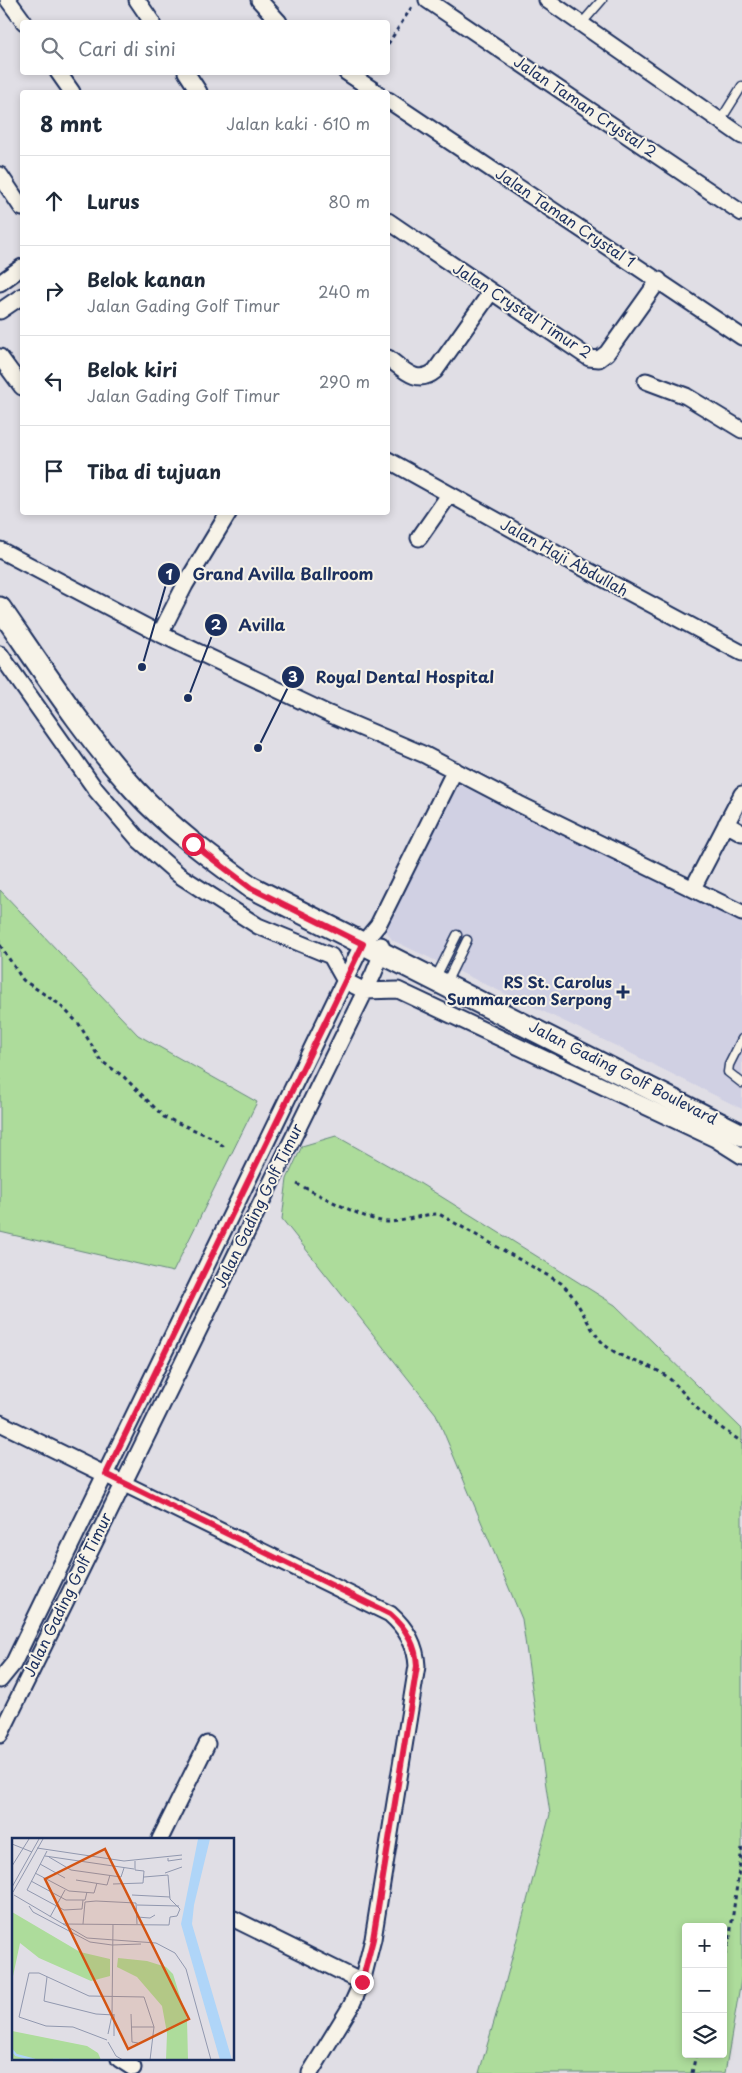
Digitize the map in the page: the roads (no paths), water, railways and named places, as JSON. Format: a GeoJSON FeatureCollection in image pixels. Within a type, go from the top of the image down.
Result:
{"type":"FeatureCollection","features":[{"type":"Feature","properties":{"kind":"main road","name":"Jalan Gading Golf Boulevard"},"geometry":{"type":"LineString","coordinates":[[0,608],[85,730],[136,791],[193,844],[251,888],[742,1135]]}},
{"type":"Feature","properties":{"kind":"street"},"geometry":{"type":"LineString","coordinates":[[8,0],[23,20]]}},
{"type":"Feature","properties":{"kind":"street"},"geometry":{"type":"LineString","coordinates":[[137,0],[151,20]]}},
{"type":"Feature","properties":{"kind":"street"},"geometry":{"type":"LineString","coordinates":[[259,0],[277,20]]}},
{"type":"Feature","properties":{"kind":"street","name":"Jalan Taman Crystal 2"},"geometry":{"type":"LineString","coordinates":[[427,0],[742,213]]}},
{"type":"Feature","properties":{"kind":"street"},"geometry":{"type":"LineString","coordinates":[[547,0],[742,136]]}},
{"type":"Feature","properties":{"kind":"street"},"geometry":{"type":"LineString","coordinates":[[60,75],[71,90]]}},
{"type":"Feature","properties":{"kind":"street"},"geometry":{"type":"LineString","coordinates":[[188,75],[199,90]]}},
{"type":"Feature","properties":{"kind":"street"},"geometry":{"type":"LineString","coordinates":[[350,75],[373,90]]}},
{"type":"Feature","properties":{"kind":"street","name":"Jalan Taman Crystal 1"},"geometry":{"type":"LineString","coordinates":[[390,101],[742,337]]}},
{"type":"Feature","properties":{"kind":"street"},"geometry":{"type":"LineString","coordinates":[[0,175],[20,205]]}},
{"type":"Feature","properties":{"kind":"street","name":"Jalan Crystal Timur 2"},"geometry":{"type":"LineString","coordinates":[[390,222],[589,358],[598,359],[607,353],[658,280]]}},
{"type":"Feature","properties":{"kind":"street"},"geometry":{"type":"LineString","coordinates":[[0,282],[20,268]]}},
{"type":"Feature","properties":{"kind":"street"},"geometry":{"type":"LineString","coordinates":[[390,359],[417,378],[428,377],[435,371],[491,292]]}},
{"type":"Feature","properties":{"kind":"street"},"geometry":{"type":"LineString","coordinates":[[0,311],[20,297]]}},
{"type":"Feature","properties":{"kind":"street"},"geometry":{"type":"LineString","coordinates":[[0,357],[20,384]]}},
{"type":"Feature","properties":{"kind":"street"},"geometry":{"type":"LineString","coordinates":[[646,381],[686,396],[742,430]]}},
{"type":"Feature","properties":{"kind":"street","name":"Jalan Haji Abdullah"},"geometry":{"type":"LineString","coordinates":[[390,461],[742,653]]}},
{"type":"Feature","properties":{"kind":"street"},"geometry":{"type":"LineString","coordinates":[[419,538],[449,495]]}},
{"type":"Feature","properties":{"kind":"street"},"geometry":{"type":"LineString","coordinates":[[160,634],[185,585],[227,515]]}},
{"type":"Feature","properties":{"kind":"street"},"geometry":{"type":"LineString","coordinates":[[0,550],[160,634],[329,714],[425,755],[527,808],[742,913]]}},
{"type":"Feature","properties":{"kind":"street"},"geometry":{"type":"LineString","coordinates":[[0,654],[86,776],[139,840],[178,875],[258,926],[331,956],[345,981]]}},
{"type":"Feature","properties":{"kind":"street","name":"Jalan Gading Golf Timur"},"geometry":{"type":"LineString","coordinates":[[0,1680],[7,1661],[106,1474],[363,944],[378,925],[455,770]]}},
{"type":"Feature","properties":{"kind":"street"},"geometry":{"type":"LineString","coordinates":[[693,888],[742,794]]}},
{"type":"Feature","properties":{"kind":"street"},"geometry":{"type":"LineString","coordinates":[[726,824],[742,833]]}},
{"type":"Feature","properties":{"kind":"street"},"geometry":{"type":"LineString","coordinates":[[378,925],[382,953]]}},
{"type":"Feature","properties":{"kind":"street","name":"Jalan Gading Golf Timur"},"geometry":{"type":"LineString","coordinates":[[0,1735],[382,953]]}},
{"type":"Feature","properties":{"kind":"street","name":"Jalan Gading Golf Boulevard"},"geometry":{"type":"LineString","coordinates":[[345,981],[365,991],[398,990],[715,1139],[742,1156]]}},
{"type":"Feature","properties":{"kind":"street"},"geometry":{"type":"LineString","coordinates":[[0,1423],[390,1614],[403,1625],[416,1651],[417,1666],[376,1920],[362,1982],[351,2006],[310,2073]]}},
{"type":"Feature","properties":{"kind":"street"},"geometry":{"type":"LineString","coordinates":[[7,1661],[31,1671]]}},
{"type":"Feature","properties":{"kind":"street"},"geometry":{"type":"LineString","coordinates":[[161,1838],[208,1744]]}},
{"type":"Feature","properties":{"kind":"street"},"geometry":{"type":"LineString","coordinates":[[235,1919],[362,1982]]}},
{"type":"Feature","properties":{"kind":"street"},"geometry":{"type":"LineString","coordinates":[[121,2060],[133,2068]]}},
{"type":"Feature","properties":{"kind":"lane"},"geometry":{"type":"LineString","coordinates":[[582,23],[602,0]]}},
{"type":"Feature","properties":{"kind":"lane"},"geometry":{"type":"LineString","coordinates":[[720,121],[742,86]]}},
{"type":"Feature","properties":{"kind":"lane"},"geometry":{"type":"LineString","coordinates":[[440,982],[457,935]]}},
{"type":"Feature","properties":{"kind":"lane"},"geometry":{"type":"LineString","coordinates":[[440,982],[467,940]]}},
{"type":"Feature","properties":{"kind":"lane"},"geometry":{"type":"LineString","coordinates":[[742,1039],[729,1065],[728,1072],[742,1082]]}},
{"type":"Feature","properties":{"kind":"place","name":"Grand Avilla Ballroom"},"geometry":{"type":"Point","coordinates":[142,667]}},
{"type":"Feature","properties":{"kind":"place","name":"Avilla"},"geometry":{"type":"Point","coordinates":[188,698]}},
{"type":"Feature","properties":{"kind":"place","name":"Royal Dental Hospital"},"geometry":{"type":"Point","coordinates":[258,748]}},
{"type":"Feature","properties":{"kind":"place","name":"RS St. Carolus Summarecon Serpong"},"geometry":{"type":"Point","coordinates":[623,992]}}]}
